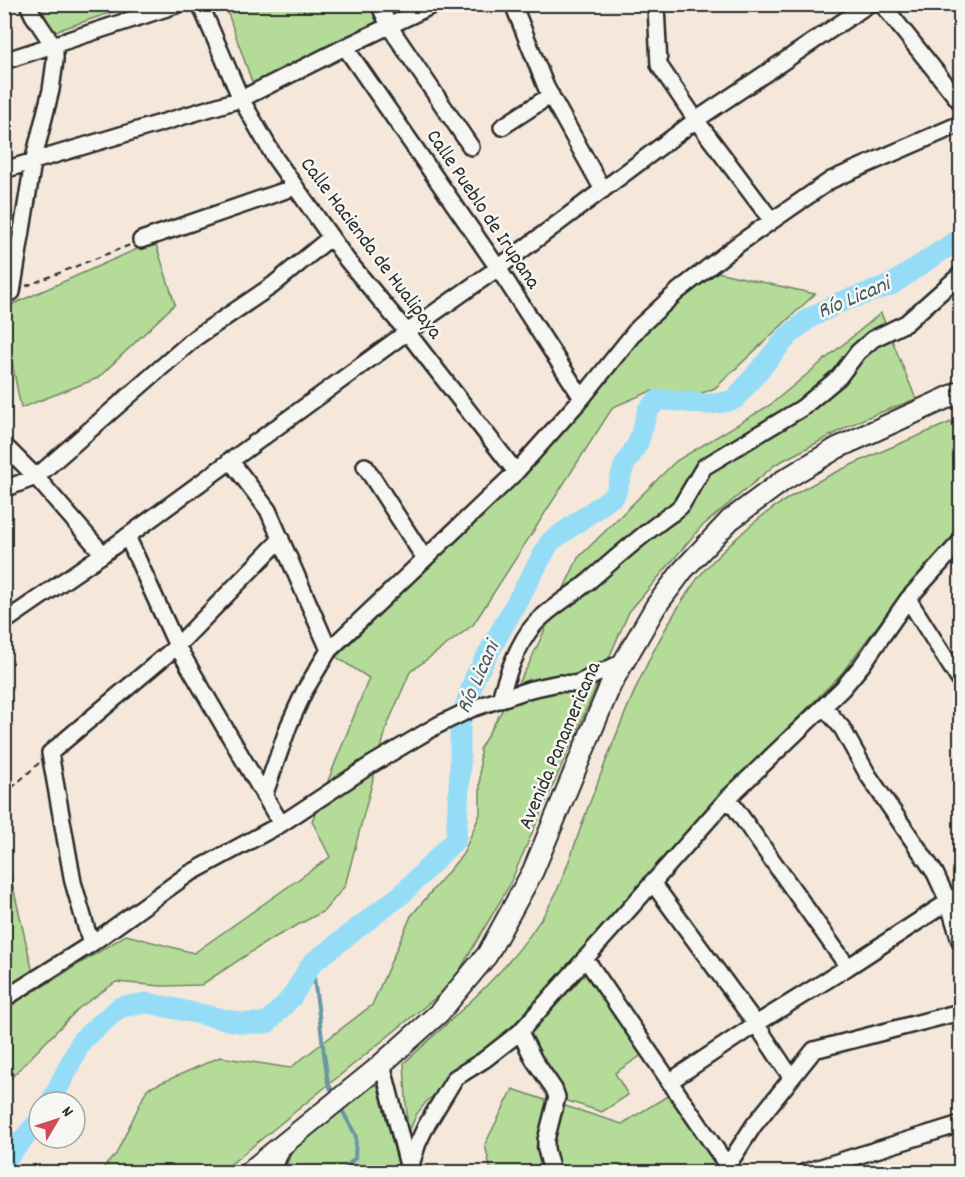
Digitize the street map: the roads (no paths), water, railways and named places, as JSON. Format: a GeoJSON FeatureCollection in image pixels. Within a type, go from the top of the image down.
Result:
{"type":"FeatureCollection","features":[{"type":"Feature","properties":{"kind":"main road","name":"Avenida Panamericana"},"geometry":{"type":"LineString","coordinates":[[249,1173],[382,1064],[439,1013],[487,954],[533,871],[611,684],[656,606],[683,570],[730,520],[784,480],[837,448],[960,392]]}},
{"type":"Feature","properties":{"kind":"street"},"geometry":{"type":"LineString","coordinates":[[8,294],[33,162],[51,90],[55,55],[55,48],[28,4]]}},
{"type":"Feature","properties":{"kind":"street"},"geometry":{"type":"LineString","coordinates":[[4,61],[179,4]]}},
{"type":"Feature","properties":{"kind":"street","name":"Calle Hacienda de Hualipaya"},"geometry":{"type":"LineString","coordinates":[[200,4],[241,99],[275,159],[347,260],[407,332],[516,472]]}},
{"type":"Feature","properties":{"kind":"street","name":"Calle Pueblo de Irupana"},"geometry":{"type":"LineString","coordinates":[[379,4],[389,26],[471,147]]}},
{"type":"Feature","properties":{"kind":"street"},"geometry":{"type":"LineString","coordinates":[[4,170],[241,99],[435,4]]}},
{"type":"Feature","properties":{"kind":"street"},"geometry":{"type":"LineString","coordinates":[[513,4],[551,95],[603,190]]}},
{"type":"Feature","properties":{"kind":"street"},"geometry":{"type":"LineString","coordinates":[[4,622],[103,554],[498,268],[696,120],[868,4]]}},
{"type":"Feature","properties":{"kind":"street"},"geometry":{"type":"LineString","coordinates":[[882,4],[960,102]]}},
{"type":"Feature","properties":{"kind":"street"},"geometry":{"type":"LineString","coordinates":[[657,5],[659,65],[696,120],[772,221]]}},
{"type":"Feature","properties":{"kind":"street","name":"Calle Pueblo de Irupana"},"geometry":{"type":"LineString","coordinates":[[345,47],[498,268],[582,398]]}},
{"type":"Feature","properties":{"kind":"street"},"geometry":{"type":"LineString","coordinates":[[502,127],[551,95]]}},
{"type":"Feature","properties":{"kind":"street"},"geometry":{"type":"LineString","coordinates":[[264,796],[289,725],[305,690],[328,650],[516,472],[582,398],[638,328],[678,291],[737,245],[831,180],[960,124]]}},
{"type":"Feature","properties":{"kind":"street"},"geometry":{"type":"LineString","coordinates":[[141,240],[295,187]]}},
{"type":"Feature","properties":{"kind":"street"},"geometry":{"type":"LineString","coordinates":[[4,489],[36,477],[195,338],[273,285],[331,237]]}},
{"type":"Feature","properties":{"kind":"street"},"geometry":{"type":"LineString","coordinates":[[500,700],[505,681],[524,639],[544,615],[674,513],[681,506],[704,468],[802,408],[839,377],[858,352],[873,339],[906,323],[960,274]]}},
{"type":"Feature","properties":{"kind":"street"},"geometry":{"type":"LineString","coordinates":[[4,446],[36,477],[103,554]]}},
{"type":"Feature","properties":{"kind":"street"},"geometry":{"type":"LineString","coordinates":[[230,460],[268,510],[328,650]]}},
{"type":"Feature","properties":{"kind":"street"},"geometry":{"type":"LineString","coordinates":[[365,466],[424,559]]}},
{"type":"Feature","properties":{"kind":"street"},"geometry":{"type":"LineString","coordinates":[[127,536],[177,646],[281,824]]}},
{"type":"Feature","properties":{"kind":"street"},"geometry":{"type":"LineString","coordinates":[[91,944],[73,882],[50,753],[177,646],[281,539]]}},
{"type":"Feature","properties":{"kind":"street"},"geometry":{"type":"LineString","coordinates":[[409,1172],[426,1126],[455,1077],[484,1060],[520,1032],[728,798],[824,707],[862,665],[908,599],[960,542]]}},
{"type":"Feature","properties":{"kind":"street"},"geometry":{"type":"LineString","coordinates":[[908,599],[960,681]]}},
{"type":"Feature","properties":{"kind":"street"},"geometry":{"type":"LineString","coordinates":[[4,999],[91,944],[187,875],[281,824],[438,724],[463,712],[531,689],[559,682],[576,684],[625,661]]}},
{"type":"Feature","properties":{"kind":"street"},"geometry":{"type":"LineString","coordinates":[[824,707],[842,728],[868,775],[954,897],[960,941]]}},
{"type":"Feature","properties":{"kind":"street"},"geometry":{"type":"LineString","coordinates":[[728,798],[848,967]]}},
{"type":"Feature","properties":{"kind":"street"},"geometry":{"type":"LineString","coordinates":[[652,882],[756,1024],[791,1077]]}},
{"type":"Feature","properties":{"kind":"street"},"geometry":{"type":"LineString","coordinates":[[669,1082],[954,897]]}},
{"type":"Feature","properties":{"kind":"street"},"geometry":{"type":"LineString","coordinates":[[585,958],[730,1169],[753,1125],[814,1050],[960,1012]]}},
{"type":"Feature","properties":{"kind":"street"},"geometry":{"type":"LineString","coordinates":[[520,1032],[557,1097],[546,1140],[552,1173]]}},
{"type":"Feature","properties":{"kind":"street"},"geometry":{"type":"LineString","coordinates":[[382,1064],[409,1172]]}},
{"type":"Feature","properties":{"kind":"street"},"geometry":{"type":"LineString","coordinates":[[805,1173],[960,1124]]}},
{"type":"Feature","properties":{"kind":"street"},"geometry":{"type":"LineString","coordinates":[[272,1173],[284,1144]]}},
{"type":"Feature","properties":{"kind":"waterway","name":"Río Licani"},"geometry":{"type":"LineString","coordinates":[[57,1090],[82,1040],[120,1007],[148,1003],[242,1023],[267,1023],[291,998],[312,963],[402,894],[456,839],[460,723],[475,677],[550,542],[615,495],[624,466],[638,443],[648,410],[658,400],[715,404],[735,399],[788,336],[808,319],[838,303],[891,285],[960,238]]}},
{"type":"Feature","properties":{"kind":"waterway"},"geometry":{"type":"LineString","coordinates":[[312,963],[328,1083],[332,1091]]}},
{"type":"Feature","properties":{"kind":"waterway"},"geometry":{"type":"LineString","coordinates":[[341,1172],[355,1158],[356,1136],[342,1110]]}},
{"type":"Feature","properties":{"kind":"waterway","name":"Río Licani"},"geometry":{"type":"LineString","coordinates":[[4,1161],[27,1135]]}}]}
